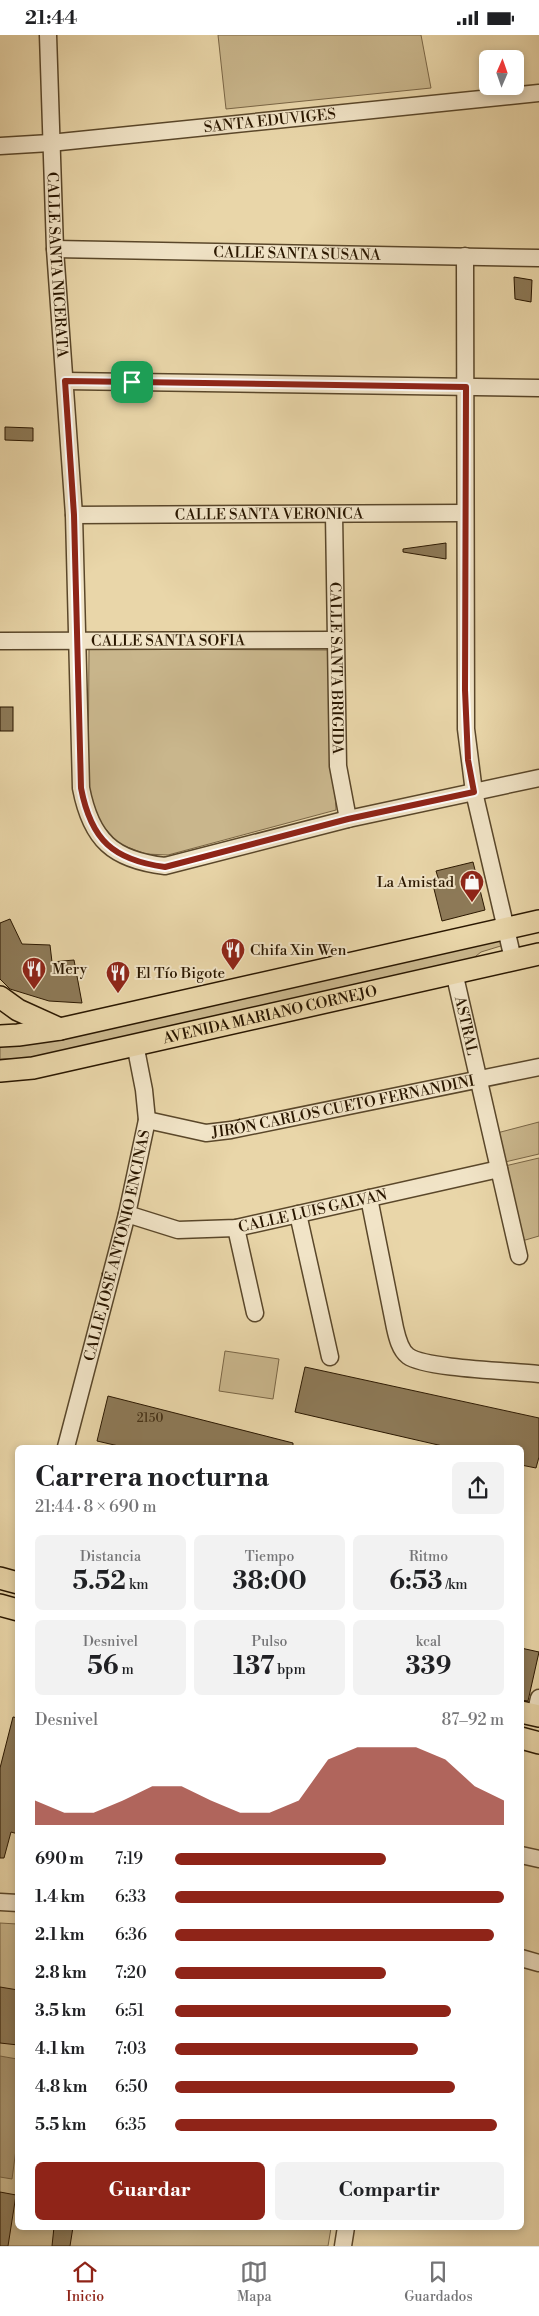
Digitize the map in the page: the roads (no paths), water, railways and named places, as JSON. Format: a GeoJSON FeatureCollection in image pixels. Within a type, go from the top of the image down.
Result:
{"type":"FeatureCollection","features":[{"type":"Feature","properties":{"kind":"main road","name":"AVENIDA MARIANO CORNEJO"},"geometry":{"type":"LineString","coordinates":[[0,1036],[60,1029],[539,921]]}},
{"type":"Feature","properties":{"kind":"main road","name":"AVENIDA MARIANO CORNEJO"},"geometry":{"type":"LineString","coordinates":[[0,1071],[33,1068],[539,954]]}},
{"type":"Feature","properties":{"kind":"main road"},"geometry":{"type":"LineString","coordinates":[[0,997],[18,1010],[60,1029]]}},
{"type":"Feature","properties":{"kind":"main road"},"geometry":{"type":"LineString","coordinates":[[0,1578],[15,1582]]}},
{"type":"Feature","properties":{"kind":"main road"},"geometry":{"type":"LineString","coordinates":[[524,1739],[539,1743]]}},
{"type":"Feature","properties":{"kind":"street","name":"CALLE SANTA NICERATA"},"geometry":{"type":"LineString","coordinates":[[48,35],[50,143],[55,249],[74,515],[81,788],[86,813],[98,835],[117,852],[139,863],[165,867],[348,819]]}},
{"type":"Feature","properties":{"kind":"street","name":"SANTA EDUVIGES"},"geometry":{"type":"LineString","coordinates":[[0,146],[50,143],[539,93]]}},
{"type":"Feature","properties":{"kind":"street","name":"CALLE SANTA SUSANA"},"geometry":{"type":"LineString","coordinates":[[55,249],[539,258]]}},
{"type":"Feature","properties":{"kind":"street"},"geometry":{"type":"LineString","coordinates":[[465,256],[466,387],[464,513],[466,729],[474,792],[513,959]]}},
{"type":"Feature","properties":{"kind":"street"},"geometry":{"type":"LineString","coordinates":[[65,381],[539,388]]}},
{"type":"Feature","properties":{"kind":"street","name":"CALLE SANTA VERONICA"},"geometry":{"type":"LineString","coordinates":[[74,515],[464,513]]}},
{"type":"Feature","properties":{"kind":"street","name":"CALLE SANTA BRIGIDA"},"geometry":{"type":"LineString","coordinates":[[334,514],[338,766],[348,819]]}},
{"type":"Feature","properties":{"kind":"street","name":"CALLE SANTA SOFIA"},"geometry":{"type":"LineString","coordinates":[[0,641],[335,640]]}},
{"type":"Feature","properties":{"kind":"street"},"geometry":{"type":"LineString","coordinates":[[348,819],[539,778]]}},
{"type":"Feature","properties":{"kind":"street","name":"ASTRAL"},"geometry":{"type":"LineString","coordinates":[[454,972],[519,1256]]}},
{"type":"Feature","properties":{"kind":"street","name":"CALLE JOSÉ ANTONIO ENCINAS"},"geometry":{"type":"LineString","coordinates":[[67,1445],[127,1214],[148,1121],[135,1044]]}},
{"type":"Feature","properties":{"kind":"street","name":"JIRÓN CARLOS CUETO FERNANDINI"},"geometry":{"type":"LineString","coordinates":[[148,1121],[206,1133],[231,1130],[539,1067]]}},
{"type":"Feature","properties":{"kind":"street","name":"CALLE LUIS GALVAN"},"geometry":{"type":"LineString","coordinates":[[127,1214],[178,1230],[236,1228],[499,1169]]}},
{"type":"Feature","properties":{"kind":"street"},"geometry":{"type":"LineString","coordinates":[[369,1198],[398,1342],[406,1355],[419,1361],[443,1365],[539,1374]]}},
{"type":"Feature","properties":{"kind":"street"},"geometry":{"type":"LineString","coordinates":[[298,1214],[330,1357]]}},
{"type":"Feature","properties":{"kind":"street"},"geometry":{"type":"LineString","coordinates":[[236,1228],[254,1313]]}},
{"type":"Feature","properties":{"kind":"street"},"geometry":{"type":"LineString","coordinates":[[524,1856],[539,1859]]}},
{"type":"Feature","properties":{"kind":"street"},"geometry":{"type":"LineString","coordinates":[[0,1902],[15,1903]]}},
{"type":"Feature","properties":{"kind":"street"},"geometry":{"type":"LineString","coordinates":[[524,1959],[539,1963]]}},
{"type":"Feature","properties":{"kind":"street"},"geometry":{"type":"LineString","coordinates":[[343,2246],[346,2230]]}},
{"type":"Feature","properties":{"kind":"place","name":"La Amistad"},"geometry":{"type":"Point","coordinates":[472,903]}},
{"type":"Feature","properties":{"kind":"place","name":"Chifa Xin Wen"},"geometry":{"type":"Point","coordinates":[233,971]}},
{"type":"Feature","properties":{"kind":"place","name":"Mery"},"geometry":{"type":"Point","coordinates":[34,990]}},
{"type":"Feature","properties":{"kind":"place","name":"El Tío Bigote"},"geometry":{"type":"Point","coordinates":[118,994]}}]}
